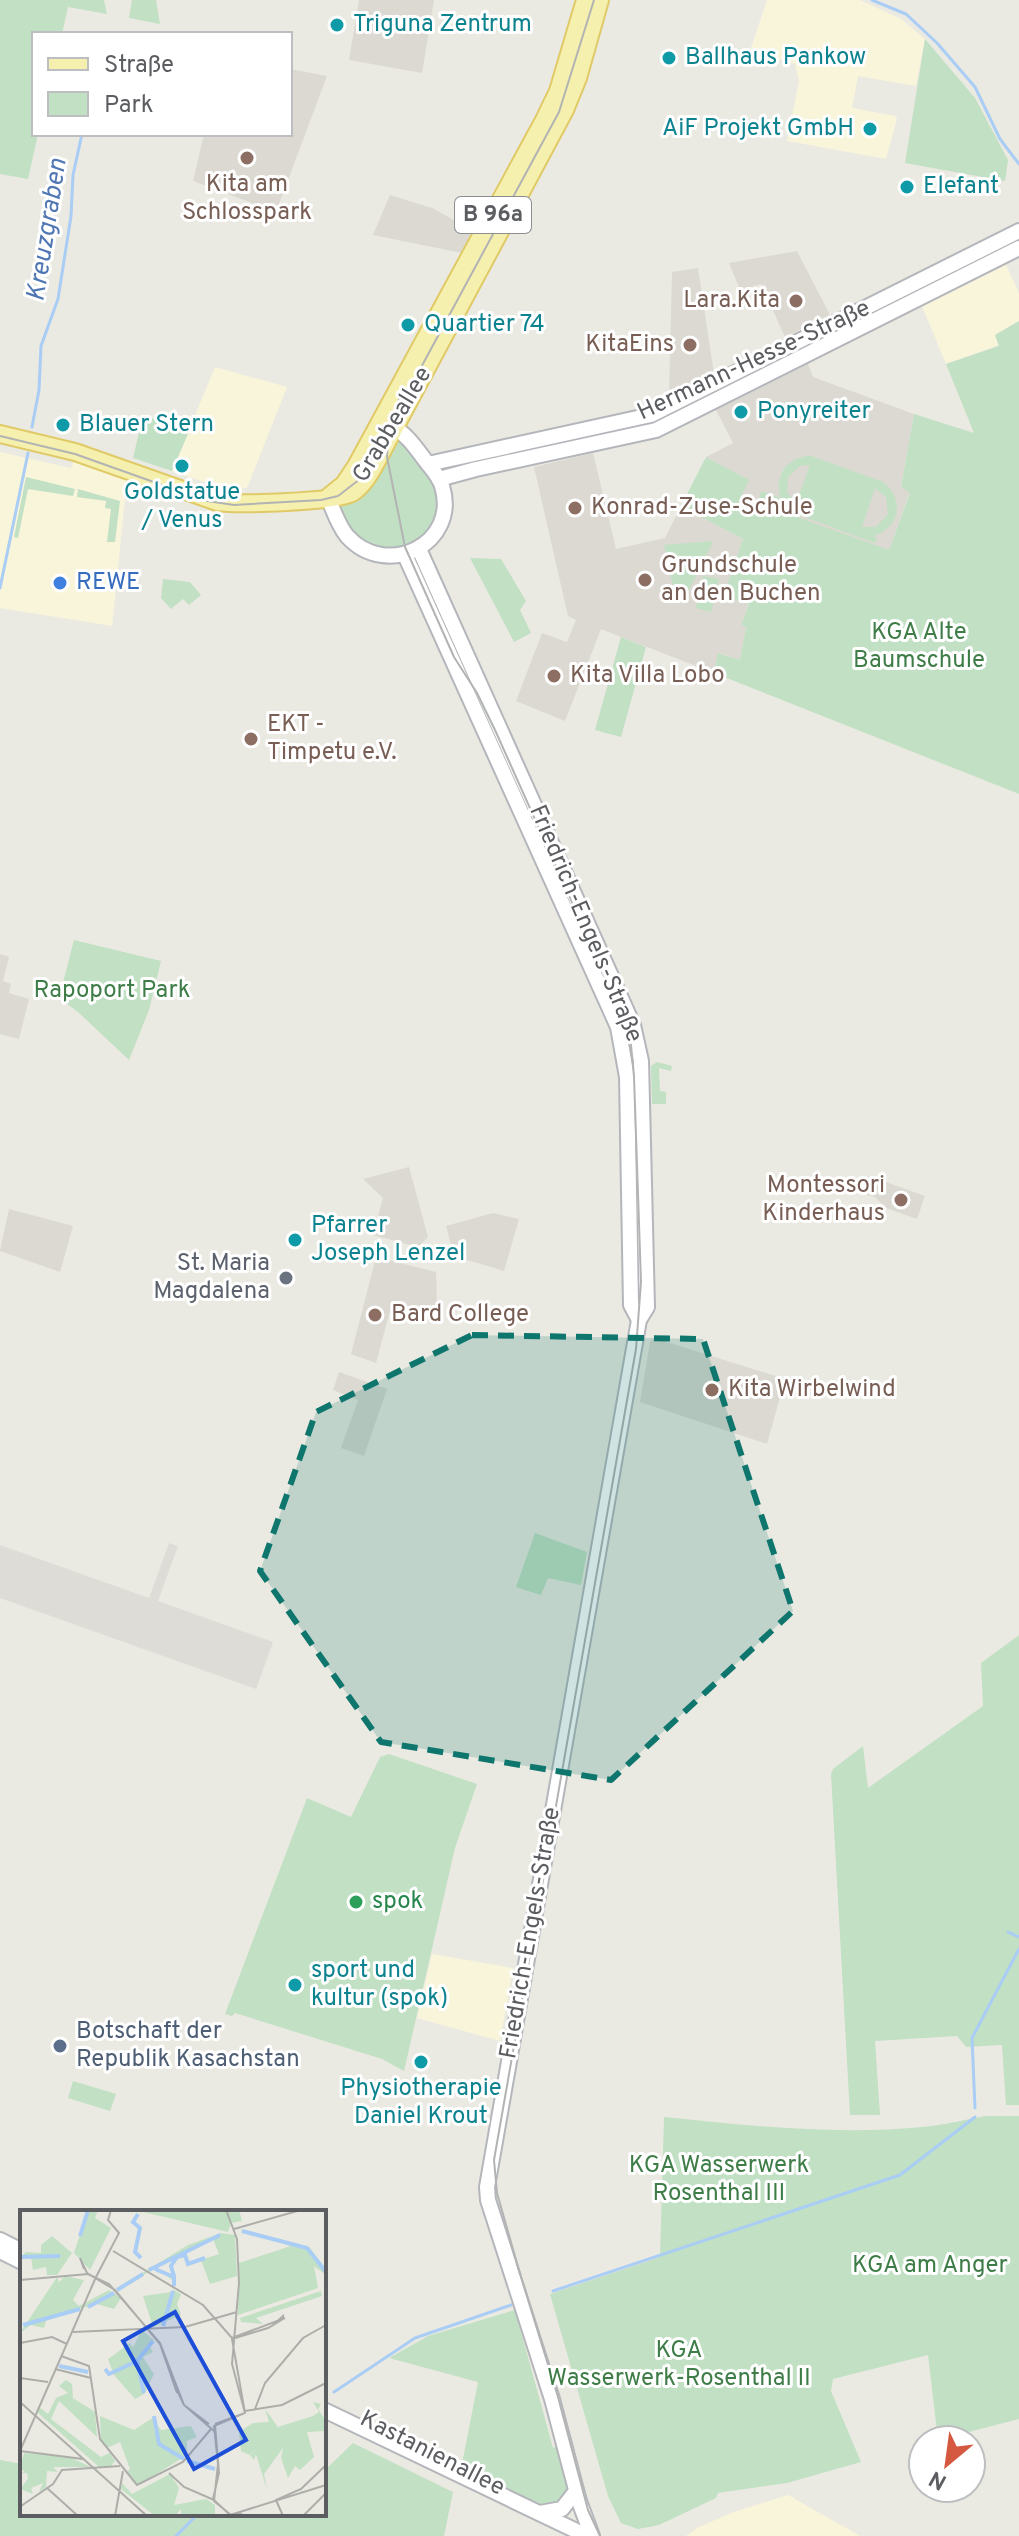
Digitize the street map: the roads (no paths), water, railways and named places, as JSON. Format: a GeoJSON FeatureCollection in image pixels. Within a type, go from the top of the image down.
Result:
{"type":"FeatureCollection","features":[{"type":"Feature","properties":{"kind":"main road","name":"Grabbeallee"},"geometry":{"type":"LineString","coordinates":[[328,497],[348,494],[361,485],[373,469],[388,425],[554,100],[585,0]]}},
{"type":"Feature","properties":{"kind":"main road","name":"Grabbeallee"},"geometry":{"type":"LineString","coordinates":[[388,425],[565,110],[578,78],[600,0]]}},
{"type":"Feature","properties":{"kind":"main road","name":"Hermann-Hesse-Straße"},"geometry":{"type":"LineString","coordinates":[[428,464],[651,415],[1019,231]]}},
{"type":"Feature","properties":{"kind":"main road","name":"Hermann-Hesse-Straße"},"geometry":{"type":"LineString","coordinates":[[439,479],[656,430],[1019,248]]}},
{"type":"Feature","properties":{"kind":"main road"},"geometry":{"type":"LineString","coordinates":[[0,434],[75,452],[217,502],[250,503],[328,497],[344,532],[359,546],[377,554],[412,552],[434,534],[442,518],[444,504],[439,479],[405,434],[388,425]]}},
{"type":"Feature","properties":{"kind":"main road","name":"Friedrich-Engels-Straße"},"geometry":{"type":"LineString","coordinates":[[412,552],[618,1027],[627,1077],[631,1305],[639,1320],[487,2187],[488,2200],[552,2399],[589,2536]]}},
{"type":"Feature","properties":{"kind":"main road"},"geometry":{"type":"LineString","coordinates":[[0,2240],[20,2250]]}},
{"type":"Feature","properties":{"kind":"main road"},"geometry":{"type":"LineString","coordinates":[[0,2251],[20,2261]]}},
{"type":"Feature","properties":{"kind":"main road","name":"Kastanienallee"},"geometry":{"type":"LineString","coordinates":[[326,2400],[475,2474],[539,2513]]}},
{"type":"Feature","properties":{"kind":"main road","name":"Kastanienallee"},"geometry":{"type":"LineString","coordinates":[[326,2411],[503,2498],[589,2536]]}},
{"type":"Feature","properties":{"kind":"main road"},"geometry":{"type":"LineString","coordinates":[[539,2513],[562,2509],[576,2491]]}},
{"type":"Feature","properties":{"kind":"waterway"},"geometry":{"type":"LineString","coordinates":[[872,0],[906,14],[937,43],[975,87],[1000,139],[1019,164]]}},
{"type":"Feature","properties":{"kind":"waterway","name":"Kreuzgraben"},"geometry":{"type":"LineString","coordinates":[[32,427],[39,390],[41,346],[58,299],[71,216],[73,175],[82,136]]}},
{"type":"Feature","properties":{"kind":"waterway","name":"Kreuzgraben"},"geometry":{"type":"LineString","coordinates":[[0,588],[28,453]]}},
{"type":"Feature","properties":{"kind":"waterway"},"geometry":{"type":"LineString","coordinates":[[1008,1932],[1019,1937]]}},
{"type":"Feature","properties":{"kind":"waterway"},"geometry":{"type":"LineString","coordinates":[[975,2108],[972,2038],[1019,1949]]}},
{"type":"Feature","properties":{"kind":"waterway"},"geometry":{"type":"LineString","coordinates":[[553,2291],[900,2175],[975,2117]]}},
{"type":"Feature","properties":{"kind":"waterway"},"geometry":{"type":"LineString","coordinates":[[334,2392],[415,2338],[511,2305]]}},
{"type":"Feature","properties":{"kind":"waterway"},"geometry":{"type":"LineString","coordinates":[[176,2536],[196,2516]]}},
{"type":"Feature","properties":{"kind":"tram line"},"geometry":{"type":"LineString","coordinates":[[398,410],[559,112],[594,0]]}},
{"type":"Feature","properties":{"kind":"tram line"},"geometry":{"type":"LineString","coordinates":[[399,399],[389,428],[387,457],[405,547],[454,657],[477,693],[495,730],[619,1007],[631,1045],[634,1077],[641,1282],[636,1349],[494,2160],[497,2193],[520,2274]]}},
{"type":"Feature","properties":{"kind":"tram line"},"geometry":{"type":"LineString","coordinates":[[0,436],[75,454],[207,501],[234,505],[321,500],[338,496],[360,479],[385,435]]}},
{"type":"Feature","properties":{"kind":"tram line"},"geometry":{"type":"LineString","coordinates":[[517,2264],[558,2397],[588,2510],[600,2536]]}},
{"type":"Feature","properties":{"kind":"place","name":"Triguna Zentrum"},"geometry":{"type":"Point","coordinates":[337,25]}},
{"type":"Feature","properties":{"kind":"place","name":"Ballhaus Pankow"},"geometry":{"type":"Point","coordinates":[669,58]}},
{"type":"Feature","properties":{"kind":"place","name":"AiF Projekt GmbH"},"geometry":{"type":"Point","coordinates":[870,129]}},
{"type":"Feature","properties":{"kind":"place","name":"Kita am Schlosspark"},"geometry":{"type":"Point","coordinates":[247,158]}},
{"type":"Feature","properties":{"kind":"place","name":"Elefant"},"geometry":{"type":"Point","coordinates":[907,187]}},
{"type":"Feature","properties":{"kind":"place","name":"Lara.Kita"},"geometry":{"type":"Point","coordinates":[796,301]}},
{"type":"Feature","properties":{"kind":"place","name":"Quartier 74"},"geometry":{"type":"Point","coordinates":[408,325]}},
{"type":"Feature","properties":{"kind":"place","name":"KitaEins"},"geometry":{"type":"Point","coordinates":[690,345]}},
{"type":"Feature","properties":{"kind":"place","name":"Ponyreiter"},"geometry":{"type":"Point","coordinates":[741,412]}},
{"type":"Feature","properties":{"kind":"place","name":"Blauer Stern"},"geometry":{"type":"Point","coordinates":[63,425]}},
{"type":"Feature","properties":{"kind":"place","name":"Goldstatue / Venus"},"geometry":{"type":"Point","coordinates":[182,466]}},
{"type":"Feature","properties":{"kind":"place","name":"Konrad-Zuse-Schule"},"geometry":{"type":"Point","coordinates":[575,508]}},
{"type":"Feature","properties":{"kind":"place","name":"Grundschule an den Buchen"},"geometry":{"type":"Point","coordinates":[645,580]}},
{"type":"Feature","properties":{"kind":"place","name":"REWE"},"geometry":{"type":"Point","coordinates":[60,583]}},
{"type":"Feature","properties":{"kind":"place","name":"Kita Villa Lobo"},"geometry":{"type":"Point","coordinates":[554,676]}},
{"type":"Feature","properties":{"kind":"place","name":"EKT - Timpetu e.V."},"geometry":{"type":"Point","coordinates":[251,739]}},
{"type":"Feature","properties":{"kind":"place","name":"Montessori Kinderhaus"},"geometry":{"type":"Point","coordinates":[901,1200]}},
{"type":"Feature","properties":{"kind":"place","name":"Pfarrer Joseph Lenzel"},"geometry":{"type":"Point","coordinates":[295,1240]}},
{"type":"Feature","properties":{"kind":"place","name":"St. Maria Magdalena"},"geometry":{"type":"Point","coordinates":[286,1278]}},
{"type":"Feature","properties":{"kind":"place","name":"Bard College"},"geometry":{"type":"Point","coordinates":[375,1315]}},
{"type":"Feature","properties":{"kind":"place","name":"Kita Wirbelwind"},"geometry":{"type":"Point","coordinates":[712,1390]}},
{"type":"Feature","properties":{"kind":"place","name":"spok"},"geometry":{"type":"Point","coordinates":[356,1902]}},
{"type":"Feature","properties":{"kind":"place","name":"sport und kultur (spok)"},"geometry":{"type":"Point","coordinates":[295,1985]}},
{"type":"Feature","properties":{"kind":"place","name":"Botschaft der Republik Kasachstan"},"geometry":{"type":"Point","coordinates":[60,2046]}},
{"type":"Feature","properties":{"kind":"place","name":"Physiotherapie Daniel Krout"},"geometry":{"type":"Point","coordinates":[421,2062]}},
{"type":"Feature","properties":{"kind":"park label","name":"KGA Alte Baumschule"},"geometry":{"type":"Point","coordinates":[919,647]}},
{"type":"Feature","properties":{"kind":"park label","name":"Rapoport Park"},"geometry":{"type":"Point","coordinates":[112,991]}},
{"type":"Feature","properties":{"kind":"park label","name":"KGA Wasserwerk Rosenthal III"},"geometry":{"type":"Point","coordinates":[719,2180]}},
{"type":"Feature","properties":{"kind":"park label","name":"KGA am Anger"},"geometry":{"type":"Point","coordinates":[930,2266]}},
{"type":"Feature","properties":{"kind":"park label","name":"KGA Wasserwerk-Rosenthal II"},"geometry":{"type":"Point","coordinates":[679,2365]}}]}
